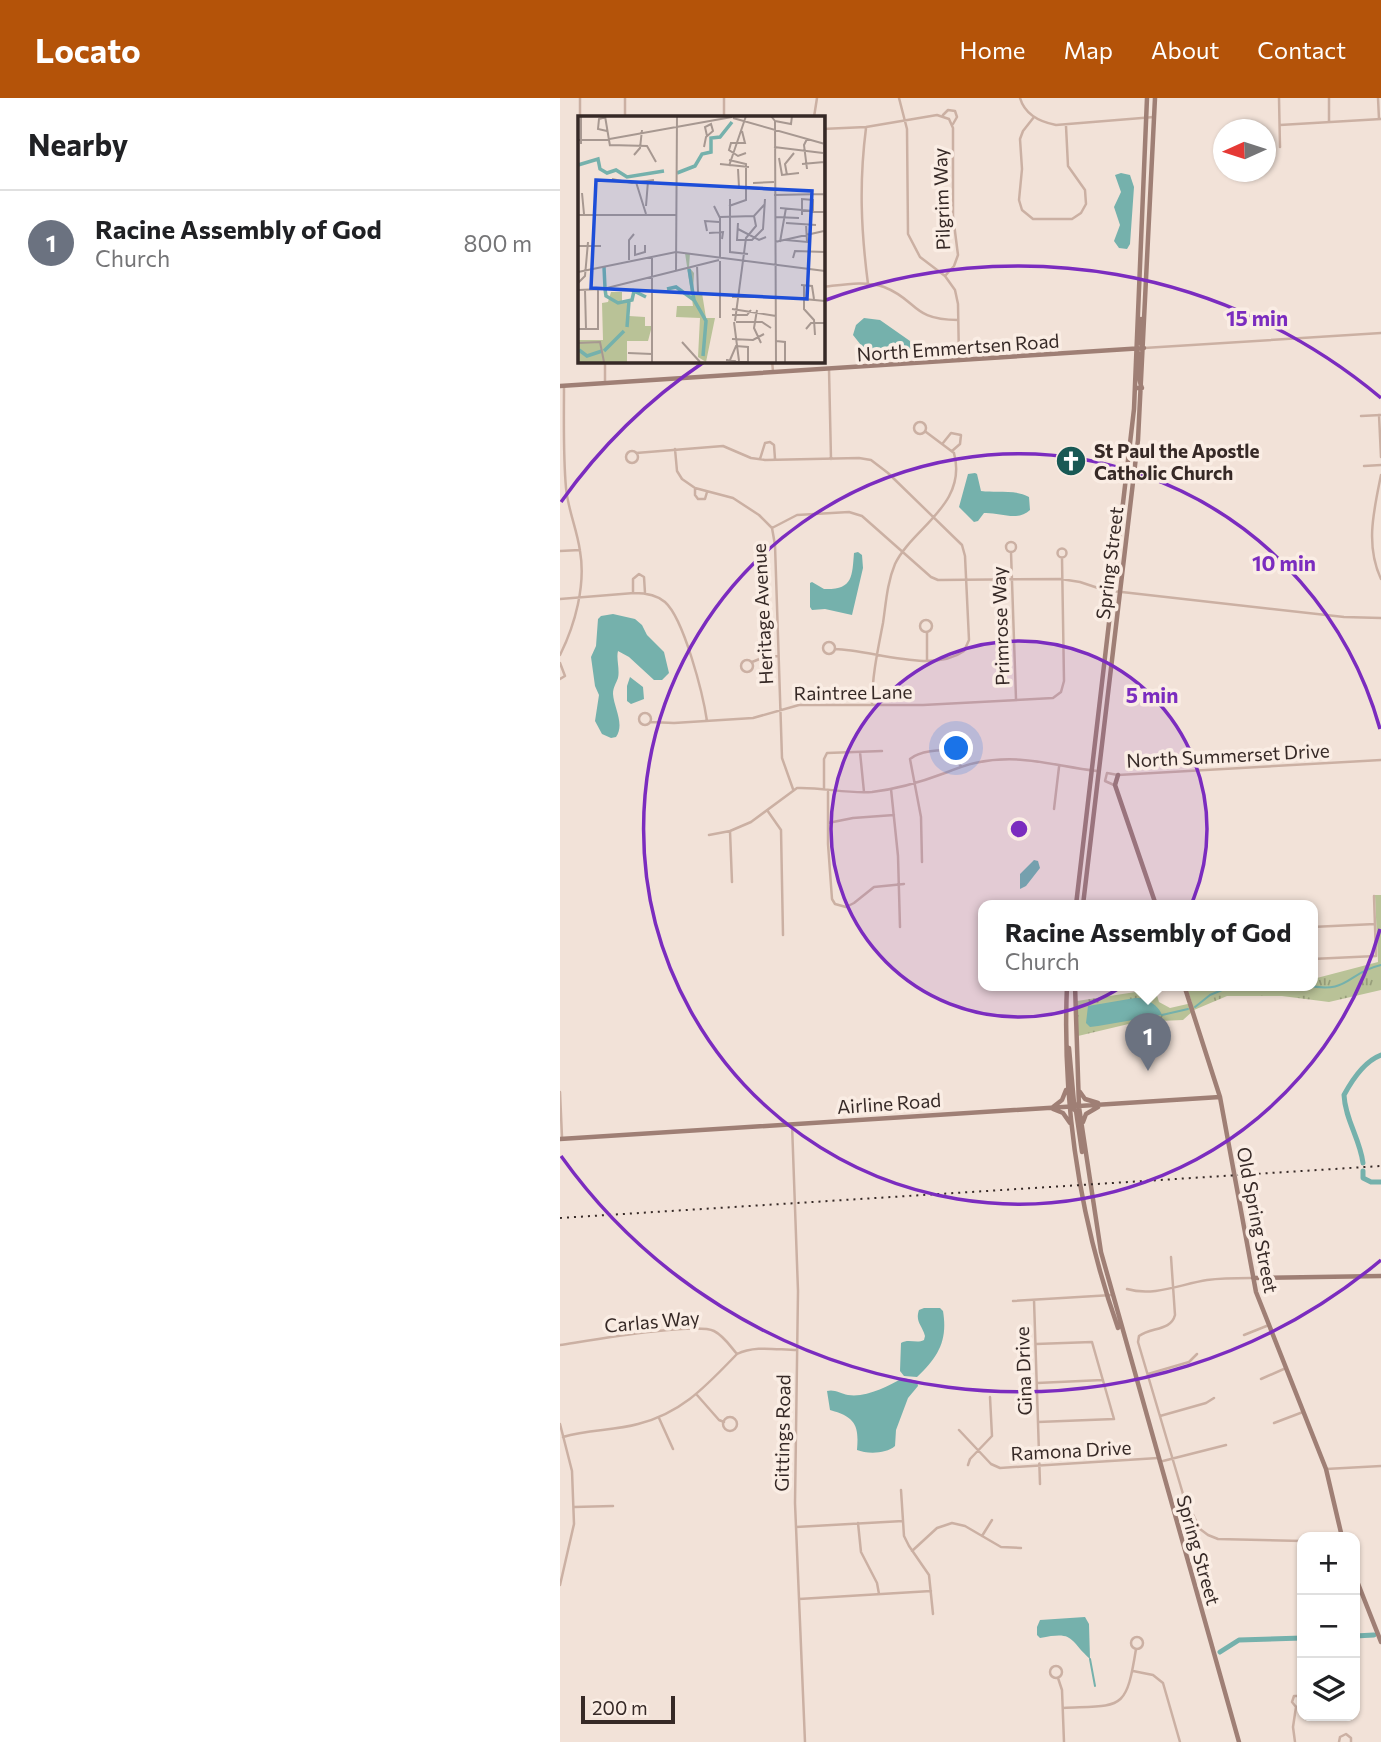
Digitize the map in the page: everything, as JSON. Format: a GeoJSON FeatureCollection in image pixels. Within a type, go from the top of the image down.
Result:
{"type":"FeatureCollection","features":[{"type":"Feature","properties":{"kind":"main road","name":"Spring Street"},"geometry":{"type":"LineString","coordinates":[[1083,900],[1112,591],[1135,388],[1147,98]]}},
{"type":"Feature","properties":{"kind":"main road","name":"Spring Street"},"geometry":{"type":"LineString","coordinates":[[1077,900],[1121,592],[1134,477],[1142,387],[1155,98]]}},
{"type":"Feature","properties":{"kind":"main road"},"geometry":{"type":"LineString","coordinates":[[1142,228],[1150,229]]}},
{"type":"Feature","properties":{"kind":"main road"},"geometry":{"type":"LineString","coordinates":[[1144,348],[1140,342],[1141,316],[1138,307],[1146,307]]}},
{"type":"Feature","properties":{"kind":"main road","name":"North Emmertsen Road"},"geometry":{"type":"LineString","coordinates":[[562,386],[1144,348]]}},
{"type":"Feature","properties":{"kind":"main road"},"geometry":{"type":"LineString","coordinates":[[1135,388],[1142,387],[1139,383],[1140,354],[1136,349]]}},
{"type":"Feature","properties":{"kind":"main road"},"geometry":{"type":"LineString","coordinates":[[1126,476],[1134,477]]}},
{"type":"Feature","properties":{"kind":"main road"},"geometry":{"type":"LineString","coordinates":[[1118,542],[1126,543]]}},
{"type":"Feature","properties":{"kind":"main road"},"geometry":{"type":"LineString","coordinates":[[1118,775],[1115,785],[1154,900]]}},
{"type":"Feature","properties":{"kind":"main road","name":"Spring Street"},"geometry":{"type":"LineString","coordinates":[[1067,991],[1069,1108],[1081,1194],[1239,1742]]}},
{"type":"Feature","properties":{"kind":"main road","name":"Spring Street"},"geometry":{"type":"LineString","coordinates":[[1075,991],[1079,1107],[1110,1296]]}},
{"type":"Feature","properties":{"kind":"main road","name":"Old Spring Street"},"geometry":{"type":"LineString","coordinates":[[1186,991],[1220,1097],[1253,1278],[1326,1469],[1341,1532]]}},
{"type":"Feature","properties":{"kind":"main road"},"geometry":{"type":"LineString","coordinates":[[1066,1025],[1074,1104],[1079,1107]]}},
{"type":"Feature","properties":{"kind":"main road"},"geometry":{"type":"LineString","coordinates":[[1049,1108],[1062,1100],[1067,1076]]}},
{"type":"Feature","properties":{"kind":"main road"},"geometry":{"type":"LineString","coordinates":[[1078,1084],[1084,1099],[1105,1105]]}},
{"type":"Feature","properties":{"kind":"main road","name":"Airline Road"},"geometry":{"type":"LineString","coordinates":[[561,1138],[1220,1097]]}},
{"type":"Feature","properties":{"kind":"main road"},"geometry":{"type":"LineString","coordinates":[[1083,1137],[1083,1119],[1086,1114],[1105,1105]]}},
{"type":"Feature","properties":{"kind":"main road"},"geometry":{"type":"LineString","coordinates":[[1049,1108],[1065,1115],[1072,1129]]}},
{"type":"Feature","properties":{"kind":"main road"},"geometry":{"type":"LineString","coordinates":[[1069,1108],[1076,1111],[1080,1146],[1087,1167]]}},
{"type":"Feature","properties":{"kind":"main road"},"geometry":{"type":"LineString","coordinates":[[1253,1278],[1381,1276]]}},
{"type":"Feature","properties":{"kind":"main road"},"geometry":{"type":"LineString","coordinates":[[1360,1588],[1380,1638]]}},
{"type":"Feature","properties":{"kind":"street"},"geometry":{"type":"LineString","coordinates":[[580,98],[580,116]]}},
{"type":"Feature","properties":{"kind":"street"},"geometry":{"type":"LineString","coordinates":[[625,98],[625,116]]}},
{"type":"Feature","properties":{"kind":"street"},"geometry":{"type":"LineString","coordinates":[[724,98],[724,116]]}},
{"type":"Feature","properties":{"kind":"street"},"geometry":{"type":"LineString","coordinates":[[814,116],[817,98]]}},
{"type":"Feature","properties":{"kind":"street"},"geometry":{"type":"LineString","coordinates":[[899,98],[906,121],[909,238],[920,257],[945,276],[956,293],[959,361]]}},
{"type":"Feature","properties":{"kind":"street"},"geometry":{"type":"LineString","coordinates":[[1020,98],[1027,112],[1051,124],[1066,126],[1154,117]]}},
{"type":"Feature","properties":{"kind":"street"},"geometry":{"type":"LineString","coordinates":[[1279,98],[1280,147]]}},
{"type":"Feature","properties":{"kind":"street"},"geometry":{"type":"LineString","coordinates":[[1329,98],[1329,122]]}},
{"type":"Feature","properties":{"kind":"street"},"geometry":{"type":"LineString","coordinates":[[1280,125],[1380,119],[1378,98]]}},
{"type":"Feature","properties":{"kind":"street"},"geometry":{"type":"LineString","coordinates":[[824,129],[866,127],[906,121],[943,115],[948,110],[955,111],[957,117],[953,124]]}},
{"type":"Feature","properties":{"kind":"street","name":"Pilgrim Way"},"geometry":{"type":"LineString","coordinates":[[943,115],[953,124],[953,216],[958,255],[954,266],[945,276]]}},
{"type":"Feature","properties":{"kind":"street"},"geometry":{"type":"LineString","coordinates":[[1034,117],[1020,139],[1020,205],[1024,213],[1033,219],[1072,219],[1083,211],[1087,196],[1068,166],[1066,126]]}},
{"type":"Feature","properties":{"kind":"street"},"geometry":{"type":"LineString","coordinates":[[866,127],[860,190],[868,285]]}},
{"type":"Feature","properties":{"kind":"street"},"geometry":{"type":"LineString","coordinates":[[824,287],[868,285],[888,289],[930,318],[958,320]]}},
{"type":"Feature","properties":{"kind":"street","name":"North Emmertsen Road"},"geometry":{"type":"LineString","coordinates":[[1144,348],[1381,333]]}},
{"type":"Feature","properties":{"kind":"street"},"geometry":{"type":"LineString","coordinates":[[605,362],[605,383]]}},
{"type":"Feature","properties":{"kind":"street"},"geometry":{"type":"LineString","coordinates":[[772,362],[774,372]]}},
{"type":"Feature","properties":{"kind":"street"},"geometry":{"type":"LineString","coordinates":[[829,369],[831,459]]}},
{"type":"Feature","properties":{"kind":"street"},"geometry":{"type":"LineString","coordinates":[[560,655],[571,632],[578,597],[580,550],[569,513],[565,486],[562,386]]}},
{"type":"Feature","properties":{"kind":"street"},"geometry":{"type":"LineString","coordinates":[[1361,416],[1380,415],[1381,457]]}},
{"type":"Feature","properties":{"kind":"street"},"geometry":{"type":"LineString","coordinates":[[872,704],[877,653],[890,578],[897,560],[933,519],[948,499],[953,486],[956,461],[951,451],[926,432]]}},
{"type":"Feature","properties":{"kind":"street"},"geometry":{"type":"LineString","coordinates":[[943,443],[951,433],[961,435],[960,444],[951,451]]}},
{"type":"Feature","properties":{"kind":"street"},"geometry":{"type":"LineString","coordinates":[[760,459],[765,443],[770,442],[774,445],[775,460]]}},
{"type":"Feature","properties":{"kind":"street"},"geometry":{"type":"LineString","coordinates":[[636,453],[723,446],[760,459],[871,460],[888,473],[933,519],[956,537],[965,556],[967,580],[969,640],[965,651],[959,655],[928,662],[835,649]]}},
{"type":"Feature","properties":{"kind":"street"},"geometry":{"type":"LineString","coordinates":[[675,449],[677,471],[695,488],[695,498],[705,499],[708,490]]}},
{"type":"Feature","properties":{"kind":"street"},"geometry":{"type":"LineString","coordinates":[[1364,466],[1381,465]]}},
{"type":"Feature","properties":{"kind":"street"},"geometry":{"type":"LineString","coordinates":[[1381,475],[1372,524],[1374,558],[1381,579]]}},
{"type":"Feature","properties":{"kind":"street","name":"Heritage Avenue"},"geometry":{"type":"LineString","coordinates":[[695,488],[733,498],[759,515],[772,528],[775,545],[782,758],[793,790]]}},
{"type":"Feature","properties":{"kind":"street"},"geometry":{"type":"LineString","coordinates":[[772,528],[797,515],[849,512],[862,516],[934,579],[1061,579],[1112,591],[1344,617],[1381,618]]}},
{"type":"Feature","properties":{"kind":"street"},"geometry":{"type":"LineString","coordinates":[[560,551],[580,550]]}},
{"type":"Feature","properties":{"kind":"street","name":"Primrose Way"},"geometry":{"type":"LineString","coordinates":[[1012,552],[1016,700]]}},
{"type":"Feature","properties":{"kind":"street"},"geometry":{"type":"LineString","coordinates":[[1061,579],[1062,558]]}},
{"type":"Feature","properties":{"kind":"street"},"geometry":{"type":"LineString","coordinates":[[633,593],[632,579],[639,574],[644,577],[645,593]]}},
{"type":"Feature","properties":{"kind":"street","name":"Raintree Lane"},"geometry":{"type":"LineString","coordinates":[[650,722],[753,718],[799,705],[923,705],[1048,700],[1057,696],[1064,681],[1061,579]]}},
{"type":"Feature","properties":{"kind":"street"},"geometry":{"type":"LineString","coordinates":[[560,599],[645,593],[664,600],[673,611],[700,680],[707,721]]}},
{"type":"Feature","properties":{"kind":"street"},"geometry":{"type":"LineString","coordinates":[[927,632],[928,662]]}},
{"type":"Feature","properties":{"kind":"street"},"geometry":{"type":"LineString","coordinates":[[752,662],[778,656]]}},
{"type":"Feature","properties":{"kind":"street"},"geometry":{"type":"LineString","coordinates":[[560,663],[565,672],[565,676],[560,679]]}},
{"type":"Feature","properties":{"kind":"street"},"geometry":{"type":"LineString","coordinates":[[882,751],[827,753],[824,759],[830,894],[835,904],[851,906],[874,887],[901,884]]}},
{"type":"Feature","properties":{"kind":"street"},"geometry":{"type":"LineString","coordinates":[[922,862],[921,817],[910,759],[912,756],[953,751],[961,766]]}},
{"type":"Feature","properties":{"kind":"street"},"geometry":{"type":"LineString","coordinates":[[860,752],[864,792]]}},
{"type":"Feature","properties":{"kind":"street"},"geometry":{"type":"LineString","coordinates":[[709,835],[730,831],[751,822],[793,790],[807,788],[864,792],[891,789],[976,762],[1018,758],[1094,771]]}},
{"type":"Feature","properties":{"kind":"street","name":"North Summerset Drive"},"geometry":{"type":"LineString","coordinates":[[1115,785],[1105,780],[1107,773],[1118,775],[1381,760]]}},
{"type":"Feature","properties":{"kind":"street"},"geometry":{"type":"LineString","coordinates":[[1055,809],[1059,767]]}},
{"type":"Feature","properties":{"kind":"street"},"geometry":{"type":"LineString","coordinates":[[891,789],[901,884],[900,927]]}},
{"type":"Feature","properties":{"kind":"street"},"geometry":{"type":"LineString","coordinates":[[767,810],[781,830],[783,935]]}},
{"type":"Feature","properties":{"kind":"street"},"geometry":{"type":"LineString","coordinates":[[828,823],[894,815]]}},
{"type":"Feature","properties":{"kind":"street"},"geometry":{"type":"LineString","coordinates":[[730,831],[732,881]]}},
{"type":"Feature","properties":{"kind":"street"},"geometry":{"type":"LineString","coordinates":[[1318,959],[1376,956],[1374,896]]}},
{"type":"Feature","properties":{"kind":"street"},"geometry":{"type":"LineString","coordinates":[[1318,927],[1375,925]]}},
{"type":"Feature","properties":{"kind":"street"},"geometry":{"type":"LineString","coordinates":[[561,1092],[561,1138]]}},
{"type":"Feature","properties":{"kind":"street","name":"Gittings Road"},"geometry":{"type":"LineString","coordinates":[[792,1124],[798,1291],[796,1527],[805,1742]]}},
{"type":"Feature","properties":{"kind":"street"},"geometry":{"type":"LineString","coordinates":[[1171,1258],[1174,1321],[1170,1325],[1143,1332],[1139,1336],[1139,1342],[1172,1459],[1195,1521],[1208,1535],[1226,1540],[1258,1538],[1297,1541]]}},
{"type":"Feature","properties":{"kind":"street"},"geometry":{"type":"LineString","coordinates":[[1127,1289],[1136,1292],[1173,1288],[1208,1280],[1253,1278]]}},
{"type":"Feature","properties":{"kind":"street"},"geometry":{"type":"LineString","coordinates":[[1013,1301],[1110,1296]]}},
{"type":"Feature","properties":{"kind":"street","name":"Gina Drive"},"geometry":{"type":"LineString","coordinates":[[1034,1300],[1040,1484]]}},
{"type":"Feature","properties":{"kind":"street"},"geometry":{"type":"LineString","coordinates":[[1244,1335],[1269,1325]]}},
{"type":"Feature","properties":{"kind":"street","name":"Carlas Way"},"geometry":{"type":"LineString","coordinates":[[560,1345],[705,1328],[721,1336],[737,1354]]}},
{"type":"Feature","properties":{"kind":"street"},"geometry":{"type":"LineString","coordinates":[[1036,1343],[1092,1342],[1114,1419],[1038,1422]]}},
{"type":"Feature","properties":{"kind":"street"},"geometry":{"type":"LineString","coordinates":[[564,1437],[593,1429],[636,1425],[659,1418],[697,1395],[737,1354],[751,1349],[797,1350]]}},
{"type":"Feature","properties":{"kind":"street"},"geometry":{"type":"LineString","coordinates":[[1148,1374],[1189,1362],[1197,1354]]}},
{"type":"Feature","properties":{"kind":"street"},"geometry":{"type":"LineString","coordinates":[[1261,1378],[1286,1368]]}},
{"type":"Feature","properties":{"kind":"street"},"geometry":{"type":"LineString","coordinates":[[1037,1383],[1103,1380]]}},
{"type":"Feature","properties":{"kind":"street"},"geometry":{"type":"LineString","coordinates":[[697,1395],[719,1420],[724,1422]]}},
{"type":"Feature","properties":{"kind":"street"},"geometry":{"type":"LineString","coordinates":[[968,1465],[970,1459],[992,1436],[990,1397]]}},
{"type":"Feature","properties":{"kind":"street"},"geometry":{"type":"LineString","coordinates":[[1160,1416],[1206,1403],[1214,1398]]}},
{"type":"Feature","properties":{"kind":"street"},"geometry":{"type":"LineString","coordinates":[[1274,1423],[1303,1412]]}},
{"type":"Feature","properties":{"kind":"street"},"geometry":{"type":"LineString","coordinates":[[659,1418],[673,1449]]}},
{"type":"Feature","properties":{"kind":"street"},"geometry":{"type":"LineString","coordinates":[[560,1424],[572,1471],[574,1507],[574,1524],[560,1585]]}},
{"type":"Feature","properties":{"kind":"street","name":"Ramona Drive"},"geometry":{"type":"LineString","coordinates":[[959,1430],[991,1464],[1000,1468],[1172,1459],[1226,1445]]}},
{"type":"Feature","properties":{"kind":"street"},"geometry":{"type":"LineString","coordinates":[[1326,1469],[1381,1466]]}},
{"type":"Feature","properties":{"kind":"street"},"geometry":{"type":"LineString","coordinates":[[901,1490],[906,1542],[927,1570],[933,1614]]}},
{"type":"Feature","properties":{"kind":"street"},"geometry":{"type":"LineString","coordinates":[[574,1507],[613,1506]]}},
{"type":"Feature","properties":{"kind":"street"},"geometry":{"type":"LineString","coordinates":[[982,1536],[992,1520]]}},
{"type":"Feature","properties":{"kind":"street"},"geometry":{"type":"LineString","coordinates":[[796,1527],[903,1521]]}},
{"type":"Feature","properties":{"kind":"street"},"geometry":{"type":"LineString","coordinates":[[858,1523],[861,1552],[877,1583],[879,1594]]}},
{"type":"Feature","properties":{"kind":"street"},"geometry":{"type":"LineString","coordinates":[[912,1551],[937,1528],[947,1524],[961,1524],[1002,1547],[1021,1548]]}},
{"type":"Feature","properties":{"kind":"street"},"geometry":{"type":"LineString","coordinates":[[799,1600],[931,1591]]}},
{"type":"Feature","properties":{"kind":"street"},"geometry":{"type":"LineString","coordinates":[[1063,1708],[1114,1704],[1125,1695],[1133,1671],[1136,1649]]}},
{"type":"Feature","properties":{"kind":"street"},"geometry":{"type":"LineString","coordinates":[[1133,1671],[1153,1675],[1163,1683],[1180,1742]]}},
{"type":"Feature","properties":{"kind":"street"},"geometry":{"type":"LineString","coordinates":[[1058,1678],[1062,1690],[1064,1742]]}},
{"type":"Feature","properties":{"kind":"street"},"geometry":{"type":"LineString","coordinates":[[1295,1742],[1293,1727],[1296,1707],[1292,1702],[1297,1695]]}},
{"type":"Feature","properties":{"kind":"street"},"geometry":{"type":"LineString","coordinates":[[1339,1742],[1340,1737],[1346,1734],[1351,1738],[1351,1742]]}},
{"type":"Feature","properties":{"kind":"green space"},"geometry":{"type":"Polygon","coordinates":[[[1375,895],[1381,895],[1381,990],[1329,1002],[1282,996],[1227,996],[1194,1010],[1183,1020],[1137,1022],[1078,1036],[1077,1001],[1156,991],[1159,1002],[1170,1008],[1192,1003],[1188,991],[1318,991],[1318,978],[1378,962],[1375,895]]]}},
{"type":"Feature","properties":{"kind":"water"},"geometry":{"type":"Polygon","coordinates":[[[1115,175],[1130,175],[1134,187],[1130,244],[1127,249],[1119,248],[1114,241],[1120,225],[1114,207],[1121,192],[1115,175]]]}},
{"type":"Feature","properties":{"kind":"water"},"geometry":{"type":"Polygon","coordinates":[[[864,318],[880,320],[910,341],[911,349],[868,354],[853,335],[856,325],[864,318]]]}},
{"type":"Feature","properties":{"kind":"water"},"geometry":{"type":"Polygon","coordinates":[[[975,473],[981,491],[1012,492],[1029,497],[1030,510],[1014,516],[984,513],[974,522],[959,507],[968,474],[975,473]]]}},
{"type":"Feature","properties":{"kind":"water"},"geometry":{"type":"Polygon","coordinates":[[[854,553],[862,555],[863,568],[852,615],[825,609],[812,610],[810,583],[824,589],[834,589],[846,584],[851,575],[854,553]]]}},
{"type":"Feature","properties":{"kind":"water"},"geometry":{"type":"Polygon","coordinates":[[[613,614],[635,619],[642,625],[647,635],[664,652],[669,673],[662,680],[654,680],[629,657],[618,651],[618,678],[613,694],[619,727],[616,737],[611,738],[602,734],[595,721],[599,695],[591,657],[596,646],[598,619],[613,614]]]}},
{"type":"Feature","properties":{"kind":"water"},"geometry":{"type":"Polygon","coordinates":[[[630,677],[643,687],[644,699],[631,704],[627,701],[630,677]]]}},
{"type":"Feature","properties":{"kind":"water"},"geometry":{"type":"Polygon","coordinates":[[[1034,860],[1038,861],[1040,868],[1026,886],[1020,889],[1020,874],[1034,860]]]}},
{"type":"Feature","properties":{"kind":"water"},"geometry":{"type":"Polygon","coordinates":[[[1135,998],[1151,1002],[1162,1015],[1090,1027],[1086,1023],[1088,1006],[1135,998]]]}},
{"type":"Feature","properties":{"kind":"water"},"geometry":{"type":"Polygon","coordinates":[[[940,1308],[943,1311],[943,1340],[936,1355],[917,1377],[904,1376],[900,1371],[901,1343],[924,1340],[918,1318],[919,1310],[940,1308]]]}},
{"type":"Feature","properties":{"kind":"water"},"geometry":{"type":"Polygon","coordinates":[[[903,1378],[917,1381],[918,1386],[908,1398],[896,1430],[895,1446],[887,1451],[857,1450],[854,1424],[845,1416],[830,1410],[827,1391],[862,1395],[903,1378]]]}},
{"type":"Feature","properties":{"kind":"water"},"geometry":{"type":"Polygon","coordinates":[[[1085,1617],[1089,1624],[1090,1659],[1070,1638],[1040,1638],[1037,1635],[1040,1620],[1085,1617]]]}},
{"type":"Feature","properties":{"kind":"waterway"},"geometry":{"type":"LineString","coordinates":[[1318,987],[1339,985],[1381,965]]}},
{"type":"Feature","properties":{"kind":"waterway"},"geometry":{"type":"LineString","coordinates":[[1195,1007],[1220,991]]}},
{"type":"Feature","properties":{"kind":"waterway"},"geometry":{"type":"LineString","coordinates":[[1162,1015],[1188,1009]]}},
{"type":"Feature","properties":{"kind":"waterway"},"geometry":{"type":"LineString","coordinates":[[1363,1163],[1344,1095],[1364,1066],[1381,1055]]}},
{"type":"Feature","properties":{"kind":"waterway"},"geometry":{"type":"LineString","coordinates":[[1363,1171],[1363,1178],[1371,1182],[1381,1182]]}},
{"type":"Feature","properties":{"kind":"waterway"},"geometry":{"type":"LineString","coordinates":[[1360,1636],[1374,1635]]}},
{"type":"Feature","properties":{"kind":"waterway"},"geometry":{"type":"LineString","coordinates":[[1220,1652],[1239,1640],[1297,1638]]}},
{"type":"Feature","properties":{"kind":"waterway"},"geometry":{"type":"LineString","coordinates":[[1090,1659],[1095,1686]]}},
{"type":"Feature","properties":{"kind":"railway"},"geometry":{"type":"LineString","coordinates":[[560,1218],[1381,1166]]}},
{"type":"Feature","properties":{"kind":"place","name":"St Paul the Apostle Catholic Church"},"geometry":{"type":"Point","coordinates":[1071,461]}},
{"type":"Feature","properties":{"kind":"place","name":"Racine Assembly of God"},"geometry":{"type":"Point","coordinates":[1148,1071]}}]}
